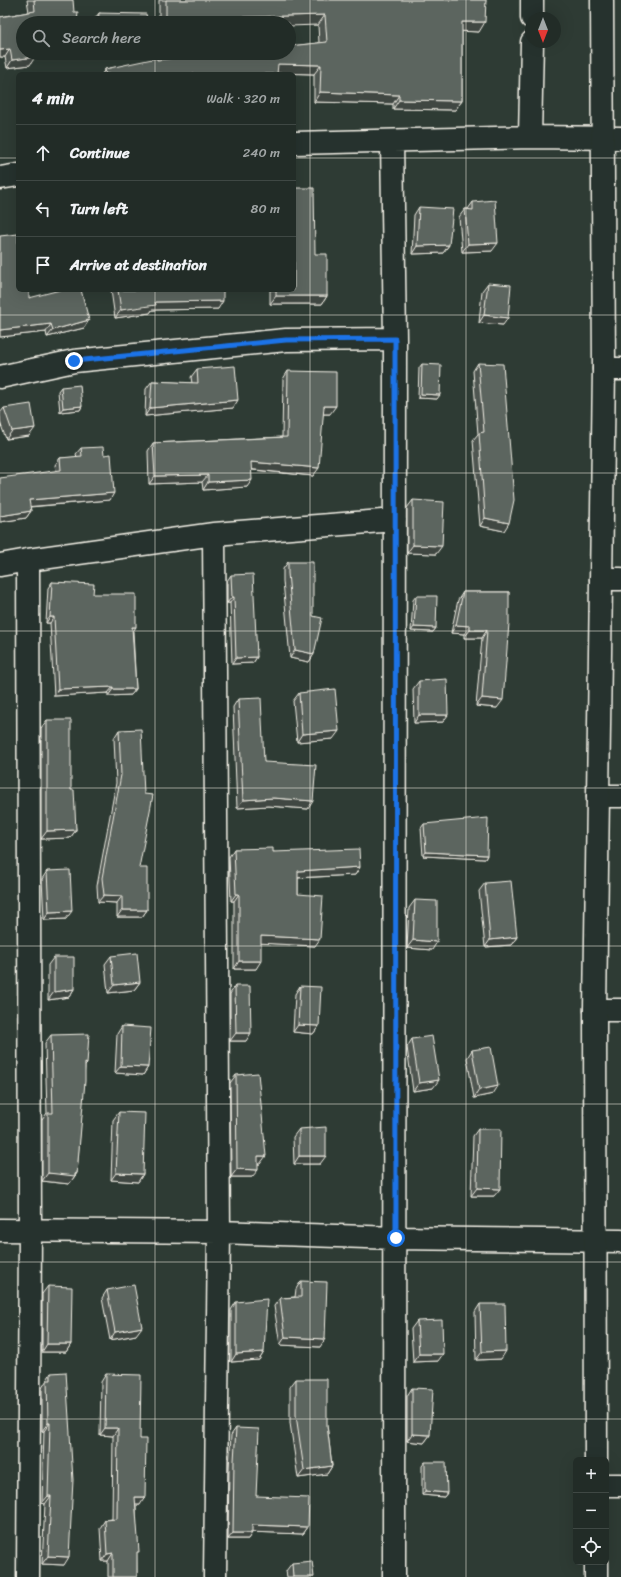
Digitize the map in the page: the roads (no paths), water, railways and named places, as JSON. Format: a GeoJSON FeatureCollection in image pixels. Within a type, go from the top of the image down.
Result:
{"type":"FeatureCollection","features":[{"type":"Feature","properties":{"kind":"street"},"geometry":{"type":"LineString","coordinates":[[532,0],[532,12]]}},
{"type":"Feature","properties":{"kind":"street"},"geometry":{"type":"LineString","coordinates":[[596,1457],[595,1010],[598,796],[611,579],[612,369],[612,139],[602,0]]}},
{"type":"Feature","properties":{"kind":"street"},"geometry":{"type":"LineString","coordinates":[[530,137],[532,48]]}},
{"type":"Feature","properties":{"kind":"street"},"geometry":{"type":"LineString","coordinates":[[296,143],[530,137],[612,139]]}},
{"type":"Feature","properties":{"kind":"street"},"geometry":{"type":"LineString","coordinates":[[392,141],[395,339],[396,1238],[394,1577]]}},
{"type":"Feature","properties":{"kind":"street"},"geometry":{"type":"LineString","coordinates":[[0,178],[16,175]]}},
{"type":"Feature","properties":{"kind":"street"},"geometry":{"type":"LineString","coordinates":[[0,377],[74,361],[279,341],[395,339]]}},
{"type":"Feature","properties":{"kind":"street"},"geometry":{"type":"LineString","coordinates":[[0,565],[214,534],[395,520]]}},
{"type":"Feature","properties":{"kind":"street"},"geometry":{"type":"LineString","coordinates":[[214,534],[219,1232],[215,1577]]}},
{"type":"Feature","properties":{"kind":"street"},"geometry":{"type":"LineString","coordinates":[[28,560],[30,1230],[28,1577]]}},
{"type":"Feature","properties":{"kind":"street"},"geometry":{"type":"LineString","coordinates":[[598,796],[621,796]]}},
{"type":"Feature","properties":{"kind":"street"},"geometry":{"type":"LineString","coordinates":[[595,1010],[621,1010]]}},
{"type":"Feature","properties":{"kind":"street"},"geometry":{"type":"LineString","coordinates":[[0,1230],[219,1232],[396,1238],[621,1241]]}},
{"type":"Feature","properties":{"kind":"street"},"geometry":{"type":"LineString","coordinates":[[609,1484],[621,1485]]}},
{"type":"Feature","properties":{"kind":"street"},"geometry":{"type":"LineString","coordinates":[[596,1565],[596,1577]]}}]}
